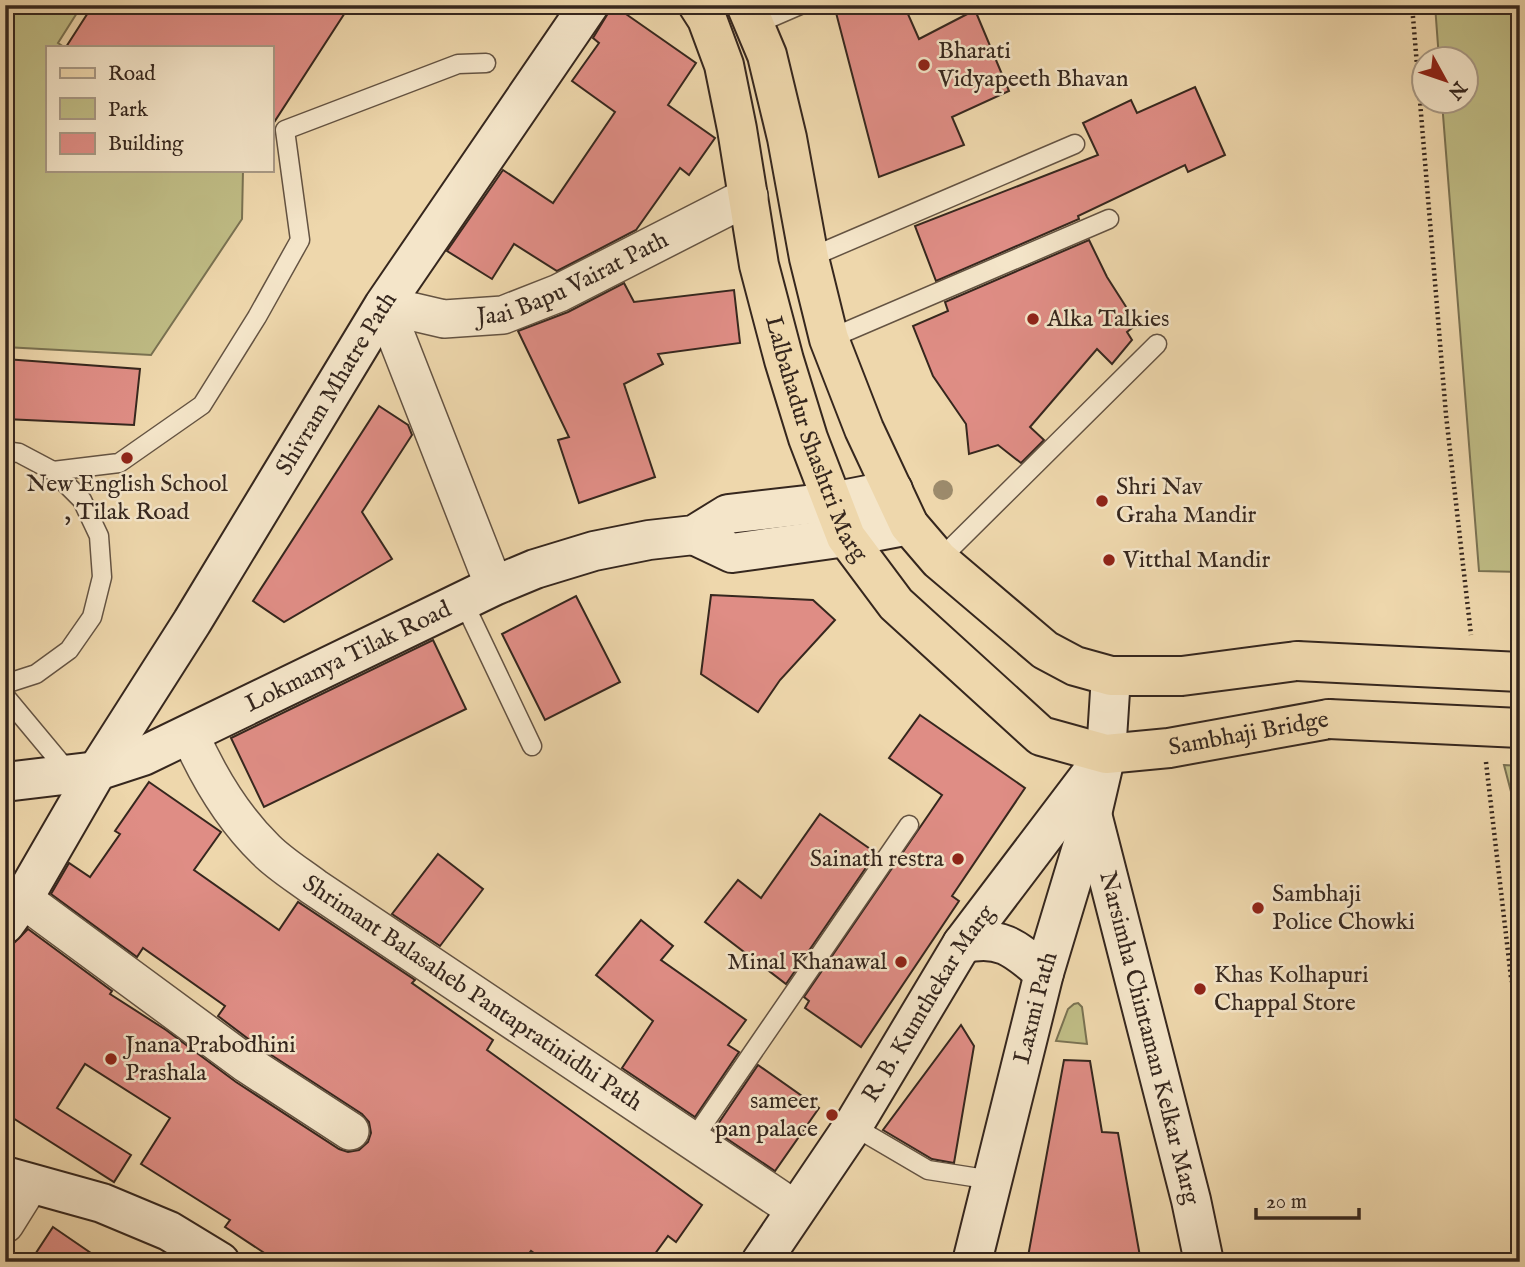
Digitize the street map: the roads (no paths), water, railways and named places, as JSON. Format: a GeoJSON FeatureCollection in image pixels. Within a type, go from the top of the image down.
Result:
{"type":"FeatureCollection","features":[{"type":"Feature","properties":{"kind":"main road","name":"Lalbahadur Shashtri Marg"},"geometry":{"type":"LineString","coordinates":[[698,5],[724,65],[759,265],[784,360],[808,438],[846,537],[896,604],[1041,736],[1106,754]]}},
{"type":"Feature","properties":{"kind":"main road","name":"Lalbahadur Shashtri Marg"},"geometry":{"type":"LineString","coordinates":[[750,15],[767,55],[788,138],[809,258],[829,339],[864,429],[909,524],[939,561],[1045,650],[1075,666],[1111,677]]}},
{"type":"Feature","properties":{"kind":"main road"},"geometry":{"type":"LineString","coordinates":[[1111,677],[1182,676],[1297,661],[1520,672]]}},
{"type":"Feature","properties":{"kind":"main road","name":"Sambhaji Bridge"},"geometry":{"type":"LineString","coordinates":[[1106,754],[1169,748],[1329,719],[1520,728]]}},
{"type":"Feature","properties":{"kind":"street","name":"Shivram Mhatre Path"},"geometry":{"type":"LineString","coordinates":[[14,912],[84,772],[192,622],[384,305],[589,5]]}},
{"type":"Feature","properties":{"kind":"street","name":"Jaai Bapu Vairat Path"},"geometry":{"type":"LineString","coordinates":[[384,305],[444,319],[503,315],[559,292],[749,196]]}},
{"type":"Feature","properties":{"kind":"street"},"geometry":{"type":"LineString","coordinates":[[384,305],[478,594]]}},
{"type":"Feature","properties":{"kind":"street"},"geometry":{"type":"LineString","coordinates":[[694,535],[728,514],[832,502],[893,490]]}},
{"type":"Feature","properties":{"kind":"street"},"geometry":{"type":"LineString","coordinates":[[694,535],[732,553],[846,537],[909,524]]}},
{"type":"Feature","properties":{"kind":"street","name":"Lokmanya Tilak Road"},"geometry":{"type":"LineString","coordinates":[[5,782],[84,772],[143,756],[535,569],[594,551],[649,540],[694,535]]}},
{"type":"Feature","properties":{"kind":"street","name":"Laxmi Path"},"geometry":{"type":"LineString","coordinates":[[972,1262],[1044,973],[1092,814],[1106,754],[1111,677]]}},
{"type":"Feature","properties":{"kind":"street","name":"Shrimant Balasaheb Pantapratinidhi Path"},"geometry":{"type":"LineString","coordinates":[[190,735],[207,773],[231,810],[266,850],[314,887],[796,1210]]}},
{"type":"Feature","properties":{"kind":"street","name":"R. B. Kumthekar Marg"},"geometry":{"type":"LineString","coordinates":[[761,1262],[853,1126],[962,944],[1106,754]]}},
{"type":"Feature","properties":{"kind":"street","name":"Narsimha Chintaman Kelkar Marg"},"geometry":{"type":"LineString","coordinates":[[1092,814],[1191,1200],[1204,1262]]}},
{"type":"Feature","properties":{"kind":"street"},"geometry":{"type":"LineString","coordinates":[[14,912],[350,1131]]}},
{"type":"Feature","properties":{"kind":"street"},"geometry":{"type":"LineString","coordinates":[[962,944],[981,939],[999,942],[1019,952],[1044,973]]}},
{"type":"Feature","properties":{"kind":"street"},"geometry":{"type":"LineString","coordinates":[[5,1224],[18,1180],[113,1208],[169,1231],[220,1262]]}},
{"type":"Feature","properties":{"kind":"lane"},"geometry":{"type":"LineString","coordinates":[[750,15],[800,5]]}},
{"type":"Feature","properties":{"kind":"lane"},"geometry":{"type":"LineString","coordinates":[[53,471],[119,463],[202,405],[257,317],[300,240],[285,130],[458,64],[486,63]]}},
{"type":"Feature","properties":{"kind":"lane"},"geometry":{"type":"LineString","coordinates":[[809,258],[1075,144]]}},
{"type":"Feature","properties":{"kind":"lane"},"geometry":{"type":"LineString","coordinates":[[829,339],[1109,219]]}},
{"type":"Feature","properties":{"kind":"lane"},"geometry":{"type":"LineString","coordinates":[[939,561],[1157,344]]}},
{"type":"Feature","properties":{"kind":"lane"},"geometry":{"type":"LineString","coordinates":[[5,451],[19,453],[53,471],[82,500],[99,536],[102,577],[92,617],[69,650],[36,674],[5,684]]}},
{"type":"Feature","properties":{"kind":"lane"},"geometry":{"type":"LineString","coordinates":[[478,594],[532,746]]}},
{"type":"Feature","properties":{"kind":"lane"},"geometry":{"type":"LineString","coordinates":[[5,696],[84,772]]}},
{"type":"Feature","properties":{"kind":"lane"},"geometry":{"type":"LineString","coordinates":[[692,1141],[909,825]]}},
{"type":"Feature","properties":{"kind":"lane"},"geometry":{"type":"LineString","coordinates":[[853,1126],[898,1155],[928,1170],[992,1181]]}},
{"type":"Feature","properties":{"kind":"place","name":"Bharati Vidyapeeth Bhavan"},"geometry":{"type":"Point","coordinates":[924,65]}},
{"type":"Feature","properties":{"kind":"place","name":"Alka Talkies"},"geometry":{"type":"Point","coordinates":[1033,319]}},
{"type":"Feature","properties":{"kind":"place","name":"New English School , Tilak Road"},"geometry":{"type":"Point","coordinates":[127,458]}},
{"type":"Feature","properties":{"kind":"place","name":"Shri Nav Graha Mandir"},"geometry":{"type":"Point","coordinates":[1102,501]}},
{"type":"Feature","properties":{"kind":"place","name":"Vitthal Mandir"},"geometry":{"type":"Point","coordinates":[1109,560]}},
{"type":"Feature","properties":{"kind":"place","name":"Sainath restra"},"geometry":{"type":"Point","coordinates":[958,859]}},
{"type":"Feature","properties":{"kind":"place","name":"Sambhaji Police Chowki"},"geometry":{"type":"Point","coordinates":[1258,908]}},
{"type":"Feature","properties":{"kind":"place","name":"Minal Khanawal"},"geometry":{"type":"Point","coordinates":[901,962]}},
{"type":"Feature","properties":{"kind":"place","name":"Khas Kolhapuri Chappal Store"},"geometry":{"type":"Point","coordinates":[1200,989]}},
{"type":"Feature","properties":{"kind":"place","name":"Jnana Prabodhini Prashala"},"geometry":{"type":"Point","coordinates":[111,1059]}},
{"type":"Feature","properties":{"kind":"place","name":"sameer pan palace"},"geometry":{"type":"Point","coordinates":[832,1115]}}]}
